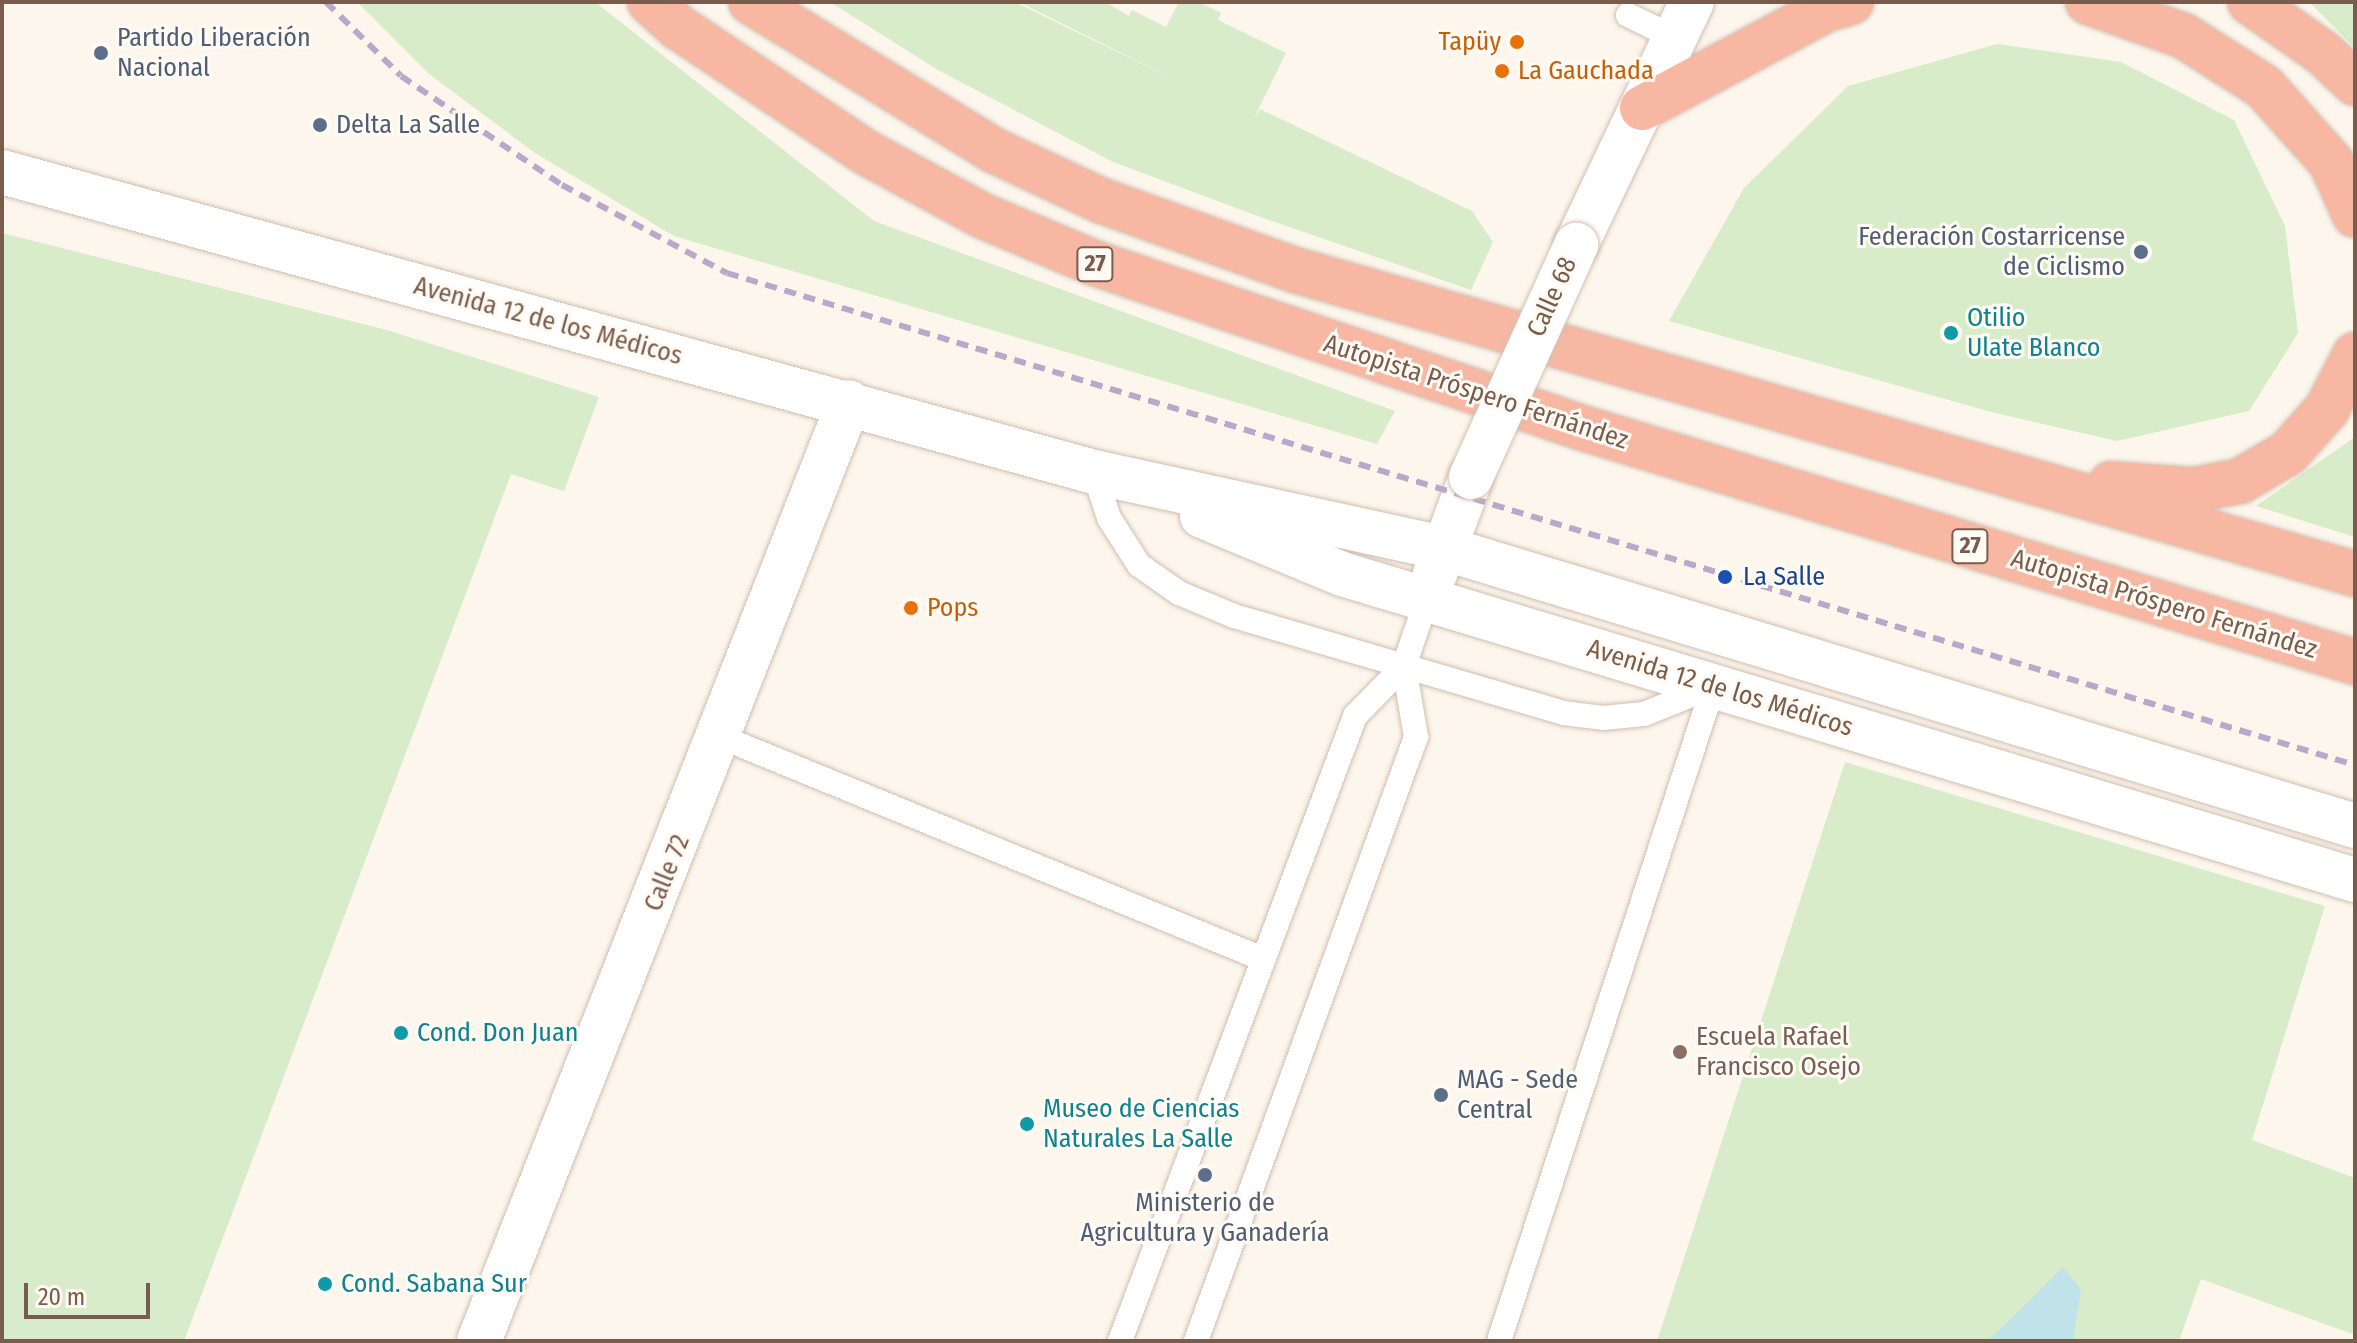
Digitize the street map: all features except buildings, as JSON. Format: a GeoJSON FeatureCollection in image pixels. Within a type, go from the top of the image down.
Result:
{"type":"FeatureCollection","features":[{"type":"Feature","properties":{"kind":"highway","name":"Autopista Próspero Fernández"},"geometry":{"type":"LineString","coordinates":[[650,2],[678,27],[867,153],[983,216],[1094,263],[1586,429],[2355,662]]}},
{"type":"Feature","properties":{"kind":"highway","name":"27"},"geometry":{"type":"LineString","coordinates":[[751,2],[993,150],[1102,201],[1295,270],[2355,574]]}},
{"type":"Feature","properties":{"kind":"highway"},"geometry":{"type":"LineString","coordinates":[[1642,108],[1827,9],[1851,2]]}},
{"type":"Feature","properties":{"kind":"highway"},"geometry":{"type":"LineString","coordinates":[[2088,2],[2184,36],[2264,87],[2331,162],[2355,215]]}},
{"type":"Feature","properties":{"kind":"highway"},"geometry":{"type":"LineString","coordinates":[[2250,2],[2323,53],[2355,83]]}},
{"type":"Feature","properties":{"kind":"highway"},"geometry":{"type":"LineString","coordinates":[[1862,434],[2138,490],[2193,490],[2240,481],[2288,453],[2327,409],[2355,355]]}},
{"type":"Feature","properties":{"kind":"main road","name":"Calle 68"},"geometry":{"type":"LineString","coordinates":[[1427,599],[1471,477],[1576,245],[1684,20]]}},
{"type":"Feature","properties":{"kind":"main road","name":"Avenida 12 de los Médicos"},"geometry":{"type":"LineString","coordinates":[[2,172],[849,402],[1094,472],[1443,548],[2355,826]]}},
{"type":"Feature","properties":{"kind":"main road","name":"Calle 72"},"geometry":{"type":"LineString","coordinates":[[479,1341],[721,737],[849,402]]}},
{"type":"Feature","properties":{"kind":"main road","name":"Avenida 12 de los Médicos"},"geometry":{"type":"LineString","coordinates":[[1094,472],[1342,574],[2355,880]]}},
{"type":"Feature","properties":{"kind":"main road"},"geometry":{"type":"LineString","coordinates":[[1342,574],[1385,573],[1443,548]]}},
{"type":"Feature","properties":{"kind":"lane"},"geometry":{"type":"LineString","coordinates":[[1628,15],[1684,20]]}},
{"type":"Feature","properties":{"kind":"lane"},"geometry":{"type":"LineString","coordinates":[[1094,472],[1109,518],[1139,565],[1179,593],[1234,616],[1563,713],[1603,718],[1644,714],[1713,687]]}},
{"type":"Feature","properties":{"kind":"lane"},"geometry":{"type":"LineString","coordinates":[[1120,1341],[1355,716],[1404,666],[1427,599]]}},
{"type":"Feature","properties":{"kind":"lane"},"geometry":{"type":"LineString","coordinates":[[1196,1341],[1416,737],[1404,666]]}},
{"type":"Feature","properties":{"kind":"lane"},"geometry":{"type":"LineString","coordinates":[[1499,1341],[1713,687]]}},
{"type":"Feature","properties":{"kind":"lane"},"geometry":{"type":"LineString","coordinates":[[721,737],[1263,959]]}},
{"type":"Feature","properties":{"kind":"green space"},"geometry":{"type":"Polygon","coordinates":[[[357,2],[595,2],[874,221],[1395,411],[1377,444],[674,236],[535,153],[429,74],[357,2]]]}},
{"type":"Feature","properties":{"kind":"green space"},"geometry":{"type":"Polygon","coordinates":[[[830,2],[1015,2],[1185,85],[1019,2],[1105,2],[1129,16],[1132,10],[1166,27],[1179,2],[1199,2],[1221,13],[1218,20],[1286,53],[1254,118],[1260,109],[1472,211],[1493,242],[1471,290],[1255,215],[1113,162],[938,70],[830,2]]]}},
{"type":"Feature","properties":{"kind":"green space"},"geometry":{"type":"Polygon","coordinates":[[[2309,2],[2355,2],[2355,48],[2309,2]]]}},
{"type":"Feature","properties":{"kind":"green space"},"geometry":{"type":"Polygon","coordinates":[[[1997,44],[2121,62],[2234,120],[2285,226],[2298,333],[2249,411],[2117,441],[1991,412],[1669,321],[1744,188],[1848,86],[1997,44]]]}},
{"type":"Feature","properties":{"kind":"green space"},"geometry":{"type":"Polygon","coordinates":[[[2,233],[387,330],[599,397],[564,491],[511,474],[184,1341],[2,1341],[2,233]]]}},
{"type":"Feature","properties":{"kind":"green space"},"geometry":{"type":"Polygon","coordinates":[[[2355,437],[2355,537],[2256,506],[2355,437]]]}},
{"type":"Feature","properties":{"kind":"green space"},"geometry":{"type":"Polygon","coordinates":[[[1845,762],[2325,906],[2252,1140],[2355,1178],[2355,1335],[2201,1279],[2179,1341],[1657,1341],[1845,762]]]}},
{"type":"Feature","properties":{"kind":"water"},"geometry":{"type":"Polygon","coordinates":[[[2063,1267],[2081,1289],[2073,1341],[1988,1341],[2063,1267]]]}},
{"type":"Feature","properties":{"kind":"railway"},"geometry":{"type":"LineString","coordinates":[[326,2],[401,76],[562,185],[727,273],[2355,765]]}},
{"type":"Feature","properties":{"kind":"place","name":"Tapüy"},"geometry":{"type":"Point","coordinates":[1517,42]}},
{"type":"Feature","properties":{"kind":"place","name":"Partido Liberación Nacional"},"geometry":{"type":"Point","coordinates":[101,53]}},
{"type":"Feature","properties":{"kind":"place","name":"La Gauchada"},"geometry":{"type":"Point","coordinates":[1502,71]}},
{"type":"Feature","properties":{"kind":"place","name":"Delta La Salle"},"geometry":{"type":"Point","coordinates":[320,125]}},
{"type":"Feature","properties":{"kind":"place","name":"Federación Costarricense de Ciclismo"},"geometry":{"type":"Point","coordinates":[2141,252]}},
{"type":"Feature","properties":{"kind":"place","name":"Otilio Ulate Blanco"},"geometry":{"type":"Point","coordinates":[1951,333]}},
{"type":"Feature","properties":{"kind":"place","name":"La Salle"},"geometry":{"type":"Point","coordinates":[1725,577]}},
{"type":"Feature","properties":{"kind":"place","name":"Pops"},"geometry":{"type":"Point","coordinates":[911,608]}},
{"type":"Feature","properties":{"kind":"place","name":"Cond. Don Juan"},"geometry":{"type":"Point","coordinates":[401,1033]}},
{"type":"Feature","properties":{"kind":"place","name":"Escuela Rafael Francisco Osejo"},"geometry":{"type":"Point","coordinates":[1680,1052]}},
{"type":"Feature","properties":{"kind":"place","name":"MAG - Sede Central"},"geometry":{"type":"Point","coordinates":[1441,1095]}},
{"type":"Feature","properties":{"kind":"place","name":"Museo de Ciencias Naturales La Salle"},"geometry":{"type":"Point","coordinates":[1027,1124]}},
{"type":"Feature","properties":{"kind":"place","name":"Ministerio de Agricultura y Ganadería"},"geometry":{"type":"Point","coordinates":[1205,1175]}},
{"type":"Feature","properties":{"kind":"place","name":"Cond. Sabana Sur"},"geometry":{"type":"Point","coordinates":[325,1284]}}]}
